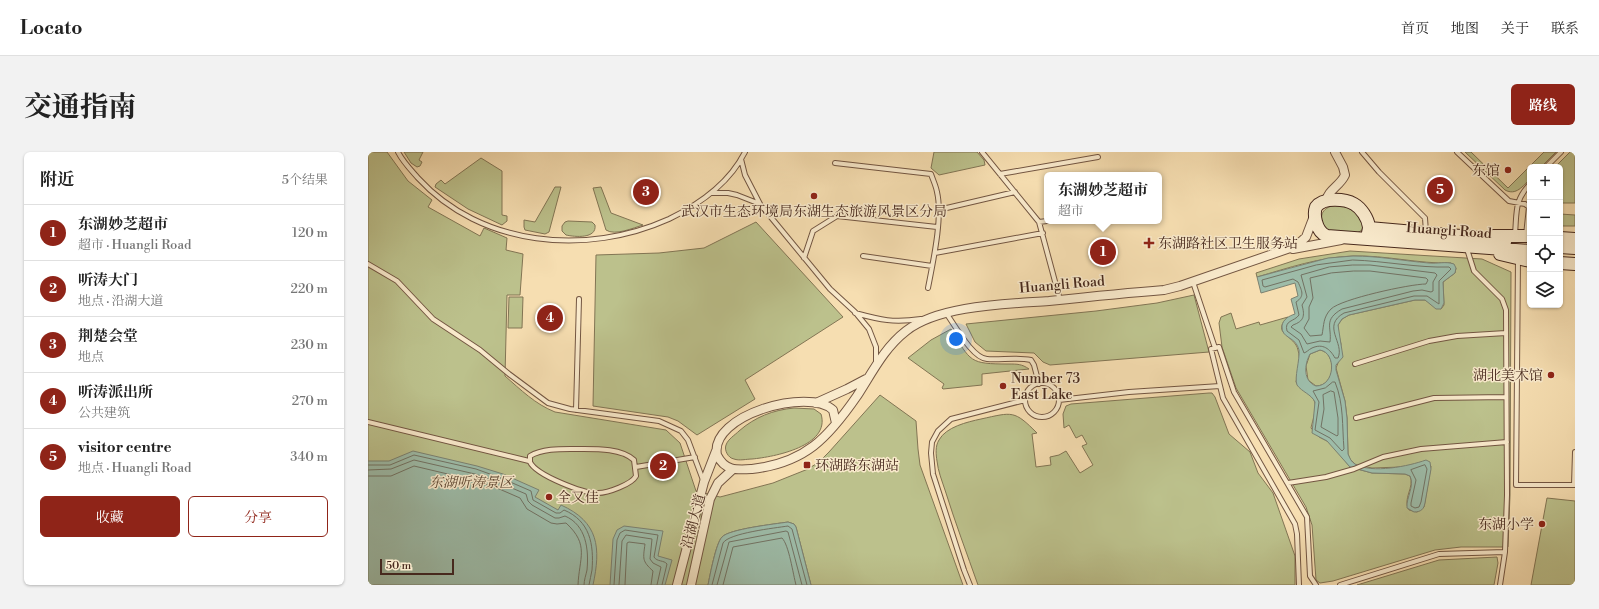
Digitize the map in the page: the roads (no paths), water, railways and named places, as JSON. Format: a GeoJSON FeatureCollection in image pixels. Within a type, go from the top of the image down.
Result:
{"type":"FeatureCollection","features":[{"type":"Feature","properties":{"kind":"street"},"geometry":{"type":"LineString","coordinates":[[1334,152],[1343,167],[1345,175],[1340,184],[1327,196],[1326,201],[1337,200],[1354,204],[1363,213],[1368,233]]}},
{"type":"Feature","properties":{"kind":"street","name":"Huangli Road"},"geometry":{"type":"LineString","coordinates":[[732,470],[755,468],[793,459],[813,448],[836,423],[857,395],[876,364],[902,334],[912,326],[927,319],[946,313],[985,307],[1164,290],[1193,282],[1296,246],[1308,234],[1318,206],[1326,201]]}},
{"type":"Feature","properties":{"kind":"street","name":"Huangli Road"},"geometry":{"type":"LineString","coordinates":[[1315,214],[1318,229],[1324,235],[1350,238]]}},
{"type":"Feature","properties":{"kind":"street","name":"Huangli Road"},"geometry":{"type":"LineString","coordinates":[[1368,233],[1527,251]]}},
{"type":"Feature","properties":{"kind":"street","name":"Huangli Road"},"geometry":{"type":"LineString","coordinates":[[1281,251],[1350,238],[1368,233],[1426,233],[1471,244],[1505,242],[1525,238]]}},
{"type":"Feature","properties":{"kind":"street"},"geometry":{"type":"LineString","coordinates":[[1471,244],[1525,238]]}},
{"type":"Feature","properties":{"kind":"street"},"geometry":{"type":"LineString","coordinates":[[1563,238],[1575,239]]}},
{"type":"Feature","properties":{"kind":"street"},"geometry":{"type":"LineString","coordinates":[[1471,244],[1524,260]]}},
{"type":"Feature","properties":{"kind":"street"},"geometry":{"type":"LineString","coordinates":[[1563,247],[1575,248]]}},
{"type":"Feature","properties":{"kind":"street"},"geometry":{"type":"LineString","coordinates":[[1563,253],[1575,254]]}},
{"type":"Feature","properties":{"kind":"street"},"geometry":{"type":"LineString","coordinates":[[1563,263],[1575,264]]}},
{"type":"Feature","properties":{"kind":"street"},"geometry":{"type":"LineString","coordinates":[[816,403],[867,378]]}},
{"type":"Feature","properties":{"kind":"street"},"geometry":{"type":"LineString","coordinates":[[677,585],[704,482],[718,442],[723,433],[749,414],[780,404],[816,403],[832,408],[835,414],[836,423]]}},
{"type":"Feature","properties":{"kind":"street"},"geometry":{"type":"LineString","coordinates":[[716,451],[723,464],[732,470]]}},
{"type":"Feature","properties":{"kind":"street","name":"沿湖大道"},"geometry":{"type":"LineString","coordinates":[[691,585],[710,499],[718,483],[732,470]]}},
{"type":"Feature","properties":{"kind":"lane"},"geometry":{"type":"LineString","coordinates":[[398,152],[406,164],[428,189],[462,213],[506,232],[542,239],[573,241],[598,240],[641,230],[678,215],[694,206],[727,179],[745,152]]}},
{"type":"Feature","properties":{"kind":"lane"},"geometry":{"type":"LineString","coordinates":[[982,152],[1040,222],[1060,300]]}},
{"type":"Feature","properties":{"kind":"lane"},"geometry":{"type":"LineString","coordinates":[[1362,152],[1379,172],[1425,218],[1426,233]]}},
{"type":"Feature","properties":{"kind":"lane"},"geometry":{"type":"LineString","coordinates":[[1457,152],[1505,199],[1511,203],[1525,204],[1529,207],[1525,238]]}},
{"type":"Feature","properties":{"kind":"lane"},"geometry":{"type":"LineString","coordinates":[[1549,164],[1561,152]]}},
{"type":"Feature","properties":{"kind":"lane"},"geometry":{"type":"LineString","coordinates":[[1000,174],[1098,157]]}},
{"type":"Feature","properties":{"kind":"lane"},"geometry":{"type":"LineString","coordinates":[[741,159],[745,175],[760,204],[830,289],[855,312],[872,333],[876,346],[876,364]]}},
{"type":"Feature","properties":{"kind":"lane"},"geometry":{"type":"LineString","coordinates":[[834,163],[931,174],[938,194],[938,210],[935,253],[928,288]]}},
{"type":"Feature","properties":{"kind":"lane"},"geometry":{"type":"LineString","coordinates":[[1525,238],[1518,204],[1520,196],[1527,188]]}},
{"type":"Feature","properties":{"kind":"lane"},"geometry":{"type":"LineString","coordinates":[[938,210],[1015,192]]}},
{"type":"Feature","properties":{"kind":"lane"},"geometry":{"type":"LineString","coordinates":[[711,193],[728,193],[737,195],[760,204]]}},
{"type":"Feature","properties":{"kind":"lane"},"geometry":{"type":"LineString","coordinates":[[804,258],[814,232],[837,216],[937,227]]}},
{"type":"Feature","properties":{"kind":"lane"},"geometry":{"type":"LineString","coordinates":[[1040,222],[1044,221]]}},
{"type":"Feature","properties":{"kind":"lane"},"geometry":{"type":"LineString","coordinates":[[935,253],[1043,233]]}},
{"type":"Feature","properties":{"kind":"lane"},"geometry":{"type":"LineString","coordinates":[[1471,244],[1474,271],[1477,276],[1500,297],[1505,304],[1507,442],[1505,552],[1500,585]]}},
{"type":"Feature","properties":{"kind":"lane"},"geometry":{"type":"LineString","coordinates":[[863,256],[932,266]]}},
{"type":"Feature","properties":{"kind":"lane"},"geometry":{"type":"LineString","coordinates":[[1524,260],[1516,485],[1574,485],[1575,452]]}},
{"type":"Feature","properties":{"kind":"lane"},"geometry":{"type":"LineString","coordinates":[[368,264],[397,281],[433,319],[480,350],[536,394],[554,405],[576,410],[648,418],[668,424],[684,434],[695,457],[704,482]]}},
{"type":"Feature","properties":{"kind":"lane"},"geometry":{"type":"LineString","coordinates":[[1193,282],[1215,348]]}},
{"type":"Feature","properties":{"kind":"lane"},"geometry":{"type":"LineString","coordinates":[[576,410],[579,299]]}},
{"type":"Feature","properties":{"kind":"lane"},"geometry":{"type":"LineString","coordinates":[[855,312],[875,319],[894,322],[927,319]]}},
{"type":"Feature","properties":{"kind":"lane"},"geometry":{"type":"LineString","coordinates":[[946,313],[973,351],[979,357],[988,359],[1031,360],[1034,365],[1039,384]]}},
{"type":"Feature","properties":{"kind":"lane"},"geometry":{"type":"LineString","coordinates":[[1355,364],[1429,341],[1457,336],[1506,332]]}},
{"type":"Feature","properties":{"kind":"lane"},"geometry":{"type":"LineString","coordinates":[[1299,585],[1296,524],[1223,398],[1211,349],[1219,346],[1234,392],[1307,516],[1310,576],[1316,585]]}},
{"type":"Feature","properties":{"kind":"lane"},"geometry":{"type":"LineString","coordinates":[[1039,384],[1045,384],[1055,389],[1059,400],[1058,405],[1052,414],[1042,417],[1032,414],[1028,410],[1025,400],[1029,389],[1039,384]]}},
{"type":"Feature","properties":{"kind":"lane"},"geometry":{"type":"LineString","coordinates":[[1059,400],[1129,392],[1220,386]]}},
{"type":"Feature","properties":{"kind":"lane"},"geometry":{"type":"LineString","coordinates":[[1356,418],[1434,398],[1506,397]]}},
{"type":"Feature","properties":{"kind":"lane"},"geometry":{"type":"LineString","coordinates":[[970,585],[933,474],[931,453],[932,442],[938,431],[951,419],[1025,400]]}},
{"type":"Feature","properties":{"kind":"lane"},"geometry":{"type":"LineString","coordinates":[[368,422],[529,461],[533,467],[557,481],[598,494],[613,490],[631,482],[636,476],[634,460],[626,455],[603,450],[557,450],[541,452],[530,456],[529,461]]}},
{"type":"Feature","properties":{"kind":"lane"},"geometry":{"type":"LineString","coordinates":[[1288,483],[1326,477],[1354,469],[1383,457],[1422,449],[1507,442]]}},
{"type":"Feature","properties":{"kind":"lane"},"geometry":{"type":"LineString","coordinates":[[636,467],[695,457]]}},
{"type":"Feature","properties":{"kind":"lane"},"geometry":{"type":"LineString","coordinates":[[1340,585],[1439,554],[1505,552]]}},
{"type":"Feature","properties":{"kind":"water"},"geometry":{"type":"Polygon","coordinates":[[[1353,256],[1372,257],[1429,263],[1448,263],[1454,264],[1456,268],[1455,273],[1443,282],[1444,303],[1441,309],[1436,309],[1425,300],[1415,300],[1349,315],[1342,319],[1338,325],[1343,357],[1336,365],[1336,370],[1345,401],[1348,454],[1354,463],[1362,467],[1380,469],[1401,467],[1426,460],[1430,462],[1431,469],[1425,505],[1422,510],[1414,512],[1407,508],[1412,484],[1410,476],[1405,474],[1372,473],[1350,467],[1327,441],[1312,433],[1315,402],[1297,385],[1296,378],[1299,350],[1295,342],[1286,336],[1282,330],[1285,320],[1295,314],[1291,299],[1298,296],[1295,283],[1261,293],[1257,277],[1328,258],[1353,256]],[[1320,350],[1310,354],[1308,358],[1306,368],[1307,377],[1312,384],[1316,386],[1322,385],[1327,381],[1332,369],[1329,357],[1325,352],[1320,350]]]}},
{"type":"Feature","properties":{"kind":"water"},"geometry":{"type":"Polygon","coordinates":[[[413,451],[477,466],[503,474],[539,490],[535,497],[558,510],[561,505],[574,512],[583,519],[590,528],[594,538],[597,559],[593,585],[368,585],[368,461],[389,461],[413,451]]]}},
{"type":"Feature","properties":{"kind":"water"},"geometry":{"type":"Polygon","coordinates":[[[788,522],[794,524],[796,527],[811,585],[708,585],[715,552],[722,537],[726,534],[743,529],[788,522]]]}},
{"type":"Feature","properties":{"kind":"water"},"geometry":{"type":"Polygon","coordinates":[[[624,526],[663,531],[658,556],[672,560],[665,585],[610,585],[613,539],[617,530],[624,526]]]}},
{"type":"Feature","properties":{"kind":"place","name":"东馆"},"geometry":{"type":"Point","coordinates":[1508,170]}},
{"type":"Feature","properties":{"kind":"place","name":"visitor centre"},"geometry":{"type":"Point","coordinates":[1440,190]}},
{"type":"Feature","properties":{"kind":"place","name":"荆楚会堂"},"geometry":{"type":"Point","coordinates":[646,192]}},
{"type":"Feature","properties":{"kind":"place","name":"武汉市生态环境局东湖生态旅游风景区分局"},"geometry":{"type":"Point","coordinates":[814,196]}},
{"type":"Feature","properties":{"kind":"place","name":"东湖路社区卫生服务站"},"geometry":{"type":"Point","coordinates":[1149,243]}},
{"type":"Feature","properties":{"kind":"place","name":"东湖妙芝超市"},"geometry":{"type":"Point","coordinates":[1103,252]}},
{"type":"Feature","properties":{"kind":"place","name":"听涛派出所"},"geometry":{"type":"Point","coordinates":[550,318]}},
{"type":"Feature","properties":{"kind":"place","name":"湖北美术馆"},"geometry":{"type":"Point","coordinates":[1551,375]}},
{"type":"Feature","properties":{"kind":"place","name":"Number 73 East Lake"},"geometry":{"type":"Point","coordinates":[1003,386]}},
{"type":"Feature","properties":{"kind":"place","name":"环湖路东湖站"},"geometry":{"type":"Point","coordinates":[807,465]}},
{"type":"Feature","properties":{"kind":"place","name":"听涛大门"},"geometry":{"type":"Point","coordinates":[663,466]}},
{"type":"Feature","properties":{"kind":"place","name":"全又佳"},"geometry":{"type":"Point","coordinates":[549,497]}},
{"type":"Feature","properties":{"kind":"place","name":"东湖小学"},"geometry":{"type":"Point","coordinates":[1542,524]}},
{"type":"Feature","properties":{"kind":"park label","name":"东湖听涛景区"},"geometry":{"type":"Point","coordinates":[471,482]}}]}
